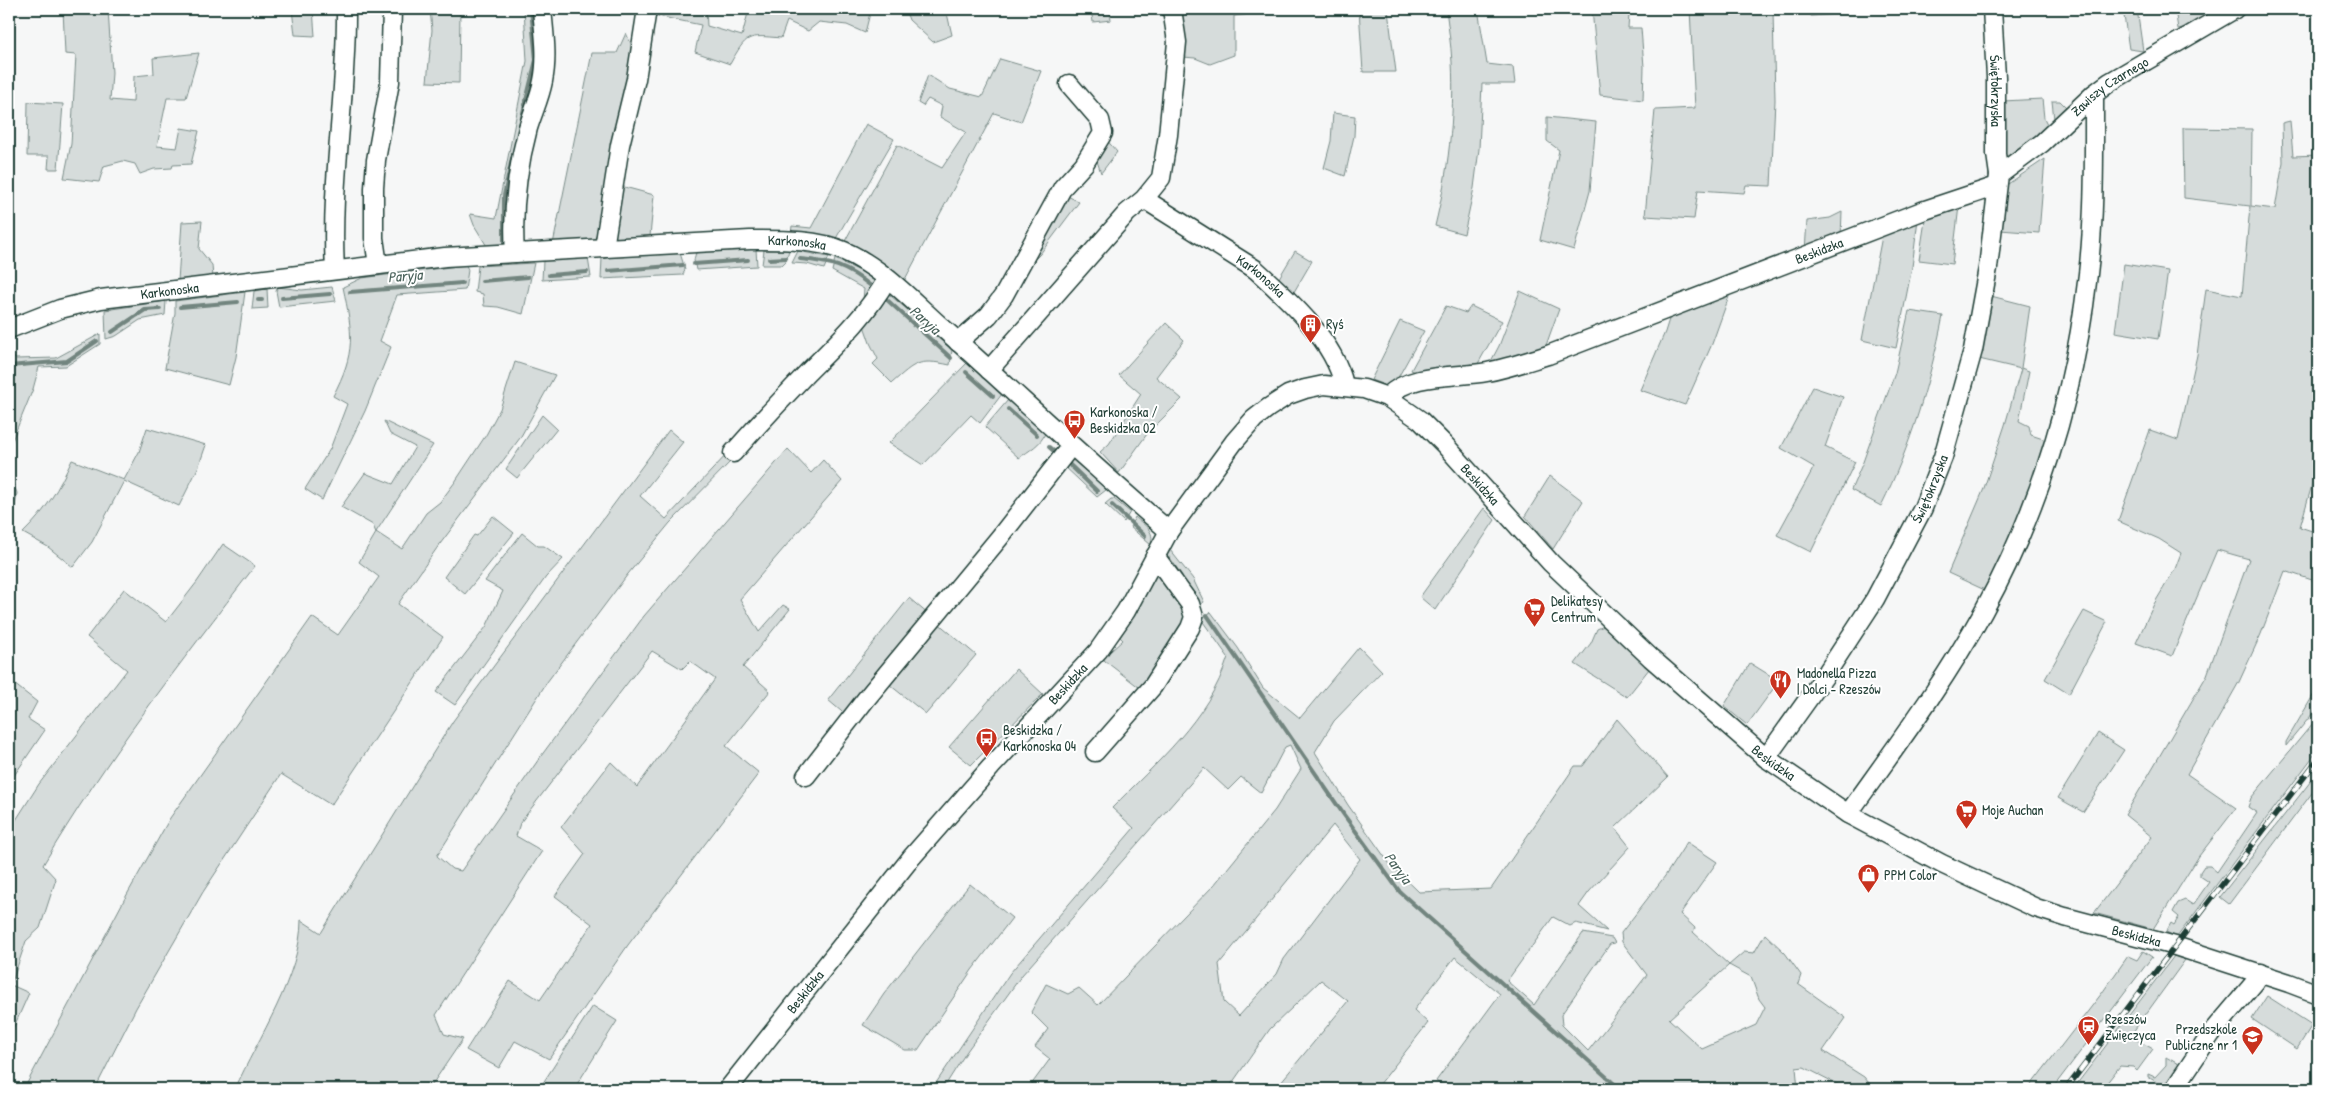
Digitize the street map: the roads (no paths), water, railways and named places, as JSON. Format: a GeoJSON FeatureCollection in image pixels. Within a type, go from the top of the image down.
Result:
{"type":"FeatureCollection","features":[{"type":"Feature","properties":{"kind":"street"},"geometry":{"type":"LineString","coordinates":[[335,270],[336,188],[342,115],[346,9]]}},
{"type":"Feature","properties":{"kind":"street"},"geometry":{"type":"LineString","coordinates":[[378,265],[374,238],[374,188],[376,160],[390,82],[392,9]]}},
{"type":"Feature","properties":{"kind":"street"},"geometry":{"type":"LineString","coordinates":[[515,252],[513,219],[518,179],[528,129],[543,81],[545,66],[542,9]]}},
{"type":"Feature","properties":{"kind":"street"},"geometry":{"type":"LineString","coordinates":[[604,248],[617,163],[636,79],[647,9]]}},
{"type":"Feature","properties":{"kind":"street"},"geometry":{"type":"LineString","coordinates":[[989,370],[1127,213],[1144,199],[1161,178],[1168,135],[1177,42],[1172,9]]}},
{"type":"Feature","properties":{"kind":"street","name":"Świętokrzyska"},"geometry":{"type":"LineString","coordinates":[[1766,758],[1824,677],[1875,599],[1923,508],[1946,448],[1973,350],[1990,260],[1998,180],[1996,154],[1996,62],[1992,9]]}},
{"type":"Feature","properties":{"kind":"street","name":"Zawiszy Czarnego"},"geometry":{"type":"LineString","coordinates":[[1998,180],[2094,94],[2127,71],[2235,9]]}},
{"type":"Feature","properties":{"kind":"street"},"geometry":{"type":"LineString","coordinates":[[958,342],[997,305],[1014,279],[1063,187],[1084,164],[1103,133],[1100,120],[1069,84]]}},
{"type":"Feature","properties":{"kind":"street"},"geometry":{"type":"LineString","coordinates":[[1848,814],[1930,699],[1983,612],[2036,496],[2060,425],[2077,351],[2088,275],[2094,146],[2094,94]]}},
{"type":"Feature","properties":{"kind":"street","name":"Beskidzka"},"geometry":{"type":"LineString","coordinates":[[1387,397],[1404,384],[1425,379],[1489,372],[1572,347],[1998,180]]}},
{"type":"Feature","properties":{"kind":"street","name":"Karkonoska"},"geometry":{"type":"LineString","coordinates":[[1144,199],[1255,269],[1322,339],[1336,360],[1344,385]]}},
{"type":"Feature","properties":{"kind":"street","name":"Karkonoska"},"geometry":{"type":"LineString","coordinates":[[9,329],[60,309],[101,299],[445,257],[750,240],[800,241],[824,245],[862,260],[887,279],[1071,446],[1169,531]]}},
{"type":"Feature","properties":{"kind":"street"},"geometry":{"type":"LineString","coordinates":[[733,453],[764,418],[845,336],[874,300],[887,279]]}},
{"type":"Feature","properties":{"kind":"street","name":"Beskidzka"},"geometry":{"type":"LineString","coordinates":[[728,1089],[923,844],[1098,651],[1126,611],[1169,531],[1234,442],[1260,414],[1288,395],[1324,385],[1344,385],[1364,389],[1387,397],[1404,408],[1432,431],[1571,583],[1651,658],[1766,758],[1848,814],[1949,868],[2036,908],[2161,942],[2260,973],[2318,994]]}},
{"type":"Feature","properties":{"kind":"street"},"geometry":{"type":"LineString","coordinates":[[806,776],[866,699],[1000,537],[1071,446]]}},
{"type":"Feature","properties":{"kind":"street"},"geometry":{"type":"LineString","coordinates":[[1095,752],[1153,686],[1190,628],[1194,617],[1190,604],[1155,556]]}},
{"type":"Feature","properties":{"kind":"street"},"geometry":{"type":"LineString","coordinates":[[2174,1089],[2211,1034],[2255,982],[2260,973]]}},
{"type":"Feature","properties":{"kind":"waterway"},"geometry":{"type":"LineString","coordinates":[[520,125],[536,60],[531,9]]}},
{"type":"Feature","properties":{"kind":"waterway"},"geometry":{"type":"LineString","coordinates":[[504,243],[504,196],[512,158]]}},
{"type":"Feature","properties":{"kind":"waterway","name":"Paryja"},"geometry":{"type":"LineString","coordinates":[[769,259],[786,258]]}},
{"type":"Feature","properties":{"kind":"waterway","name":"Paryja"},"geometry":{"type":"LineString","coordinates":[[800,259],[821,262],[846,269],[871,286]]}},
{"type":"Feature","properties":{"kind":"waterway","name":"Paryja"},"geometry":{"type":"LineString","coordinates":[[694,264],[748,260]]}},
{"type":"Feature","properties":{"kind":"waterway","name":"Paryja"},"geometry":{"type":"LineString","coordinates":[[608,271],[683,265]]}},
{"type":"Feature","properties":{"kind":"waterway","name":"Paryja"},"geometry":{"type":"LineString","coordinates":[[549,275],[587,272]]}},
{"type":"Feature","properties":{"kind":"waterway","name":"Paryja"},"geometry":{"type":"LineString","coordinates":[[482,281],[528,277]]}},
{"type":"Feature","properties":{"kind":"waterway","name":"Paryja"},"geometry":{"type":"LineString","coordinates":[[350,292],[462,283]]}},
{"type":"Feature","properties":{"kind":"waterway","name":"Paryja"},"geometry":{"type":"LineString","coordinates":[[282,298],[330,294]]}},
{"type":"Feature","properties":{"kind":"waterway","name":"Paryja"},"geometry":{"type":"LineString","coordinates":[[885,298],[951,358]]}},
{"type":"Feature","properties":{"kind":"waterway","name":"Paryja"},"geometry":{"type":"LineString","coordinates":[[180,307],[238,302]]}},
{"type":"Feature","properties":{"kind":"waterway","name":"Paryja"},"geometry":{"type":"LineString","coordinates":[[112,332],[145,310],[160,309]]}},
{"type":"Feature","properties":{"kind":"waterway","name":"Paryja"},"geometry":{"type":"LineString","coordinates":[[9,366],[67,361],[97,341]]}},
{"type":"Feature","properties":{"kind":"waterway","name":"Paryja"},"geometry":{"type":"LineString","coordinates":[[966,372],[993,396]]}},
{"type":"Feature","properties":{"kind":"waterway","name":"Paryja"},"geometry":{"type":"LineString","coordinates":[[1008,409],[1037,435]]}},
{"type":"Feature","properties":{"kind":"waterway","name":"Paryja"},"geometry":{"type":"LineString","coordinates":[[1049,447],[1057,454]]}},
{"type":"Feature","properties":{"kind":"waterway","name":"Paryja"},"geometry":{"type":"LineString","coordinates":[[1069,464],[1097,491]]}},
{"type":"Feature","properties":{"kind":"waterway","name":"Paryja"},"geometry":{"type":"LineString","coordinates":[[1112,505],[1145,536]]}},
{"type":"Feature","properties":{"kind":"waterway","name":"Paryja"},"geometry":{"type":"LineString","coordinates":[[1168,558],[1181,577]]}},
{"type":"Feature","properties":{"kind":"waterway","name":"Paryja"},"geometry":{"type":"LineString","coordinates":[[1207,615],[1344,815],[1400,892],[1620,1089]]}},
{"type":"Feature","properties":{"kind":"railway"},"geometry":{"type":"LineString","coordinates":[[2066,1089],[2318,759]]}},
{"type":"Feature","properties":{"kind":"place","name":"Ryś"},"geometry":{"type":"Point","coordinates":[1310,343]}},
{"type":"Feature","properties":{"kind":"place","name":"Karkonoska / Beskidzka 02"},"geometry":{"type":"Point","coordinates":[1074,439]}},
{"type":"Feature","properties":{"kind":"place","name":"Delikatesy Centrum"},"geometry":{"type":"Point","coordinates":[1535,628]}},
{"type":"Feature","properties":{"kind":"place","name":"Madonella Pizza | Dolci - Rzeszów"},"geometry":{"type":"Point","coordinates":[1781,700]}},
{"type":"Feature","properties":{"kind":"place","name":"Beskidzka / Karkonoska 04"},"geometry":{"type":"Point","coordinates":[987,757]}},
{"type":"Feature","properties":{"kind":"place","name":"Moje Auchan"},"geometry":{"type":"Point","coordinates":[1966,829]}},
{"type":"Feature","properties":{"kind":"place","name":"PPM Color"},"geometry":{"type":"Point","coordinates":[1868,894]}},
{"type":"Feature","properties":{"kind":"place","name":"Rzeszów Zwięczyca"},"geometry":{"type":"Point","coordinates":[2089,1046]}},
{"type":"Feature","properties":{"kind":"place","name":"Przedszkole Publiczne nr 1"},"geometry":{"type":"Point","coordinates":[2253,1056]}}]}
